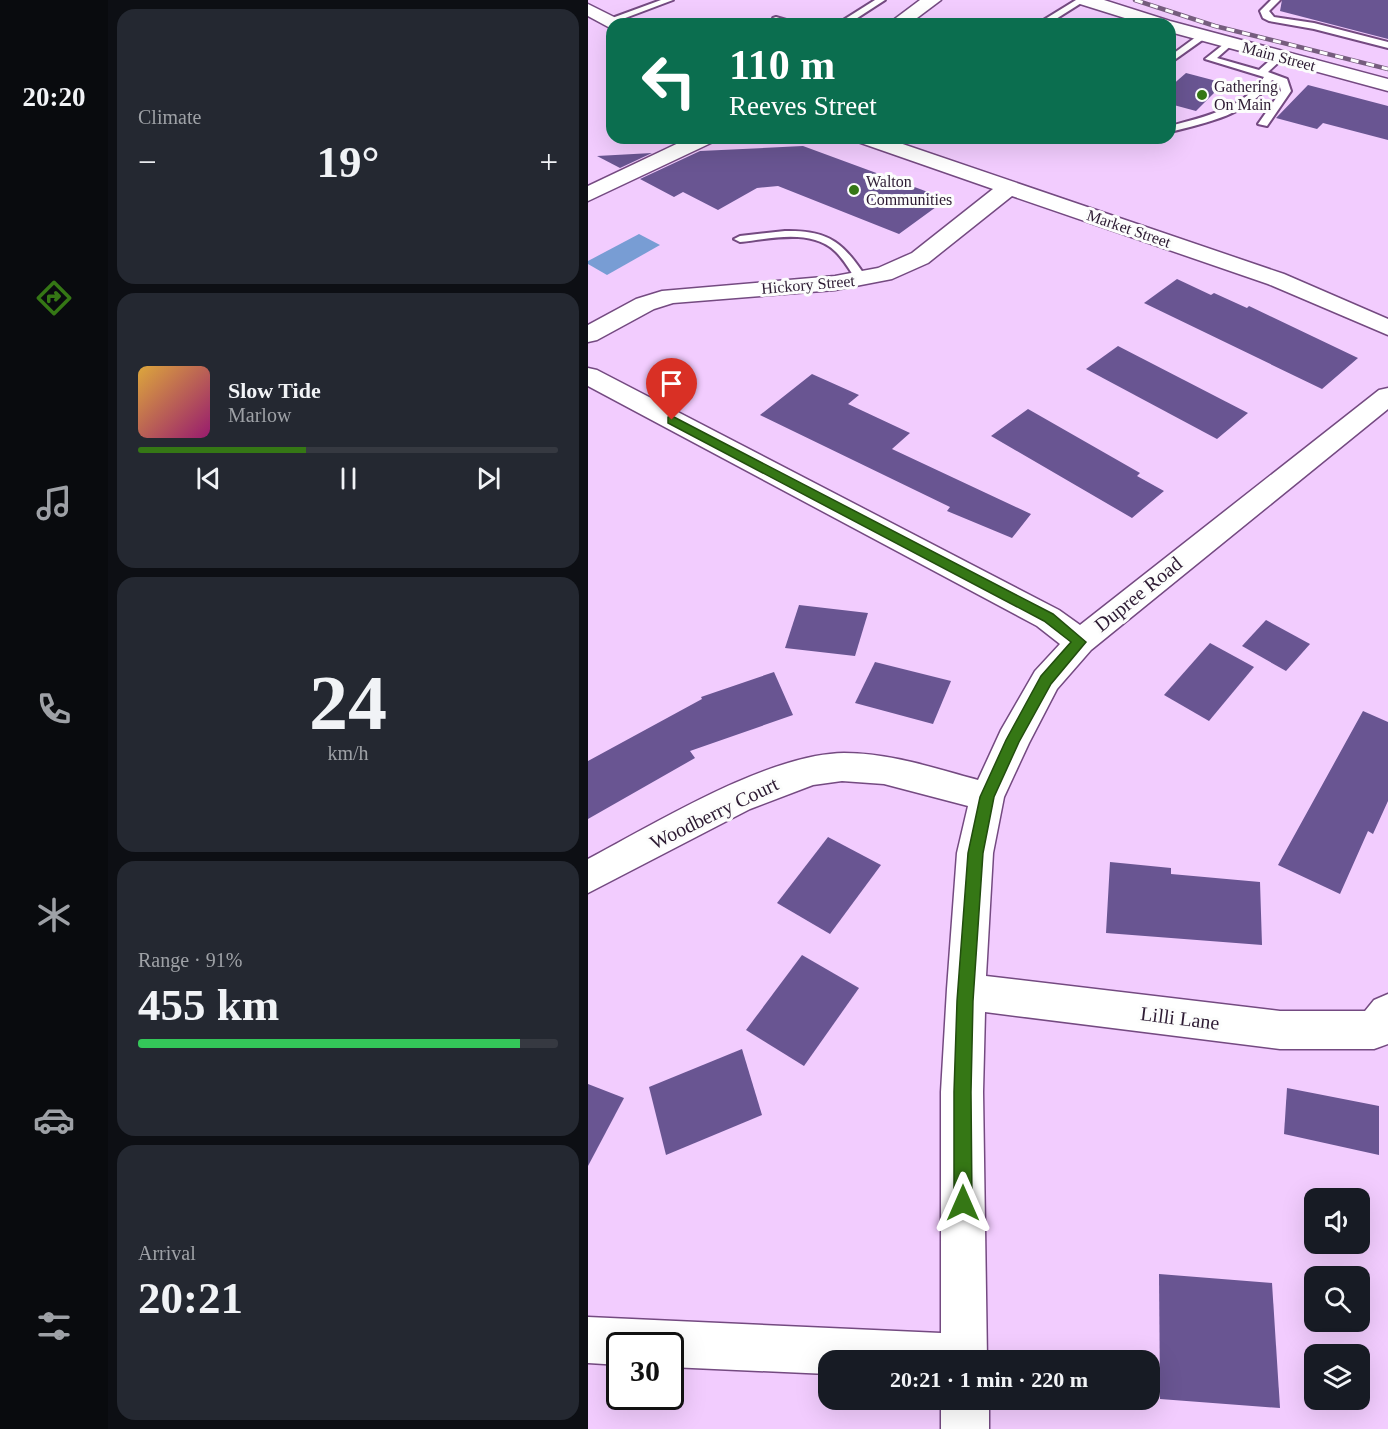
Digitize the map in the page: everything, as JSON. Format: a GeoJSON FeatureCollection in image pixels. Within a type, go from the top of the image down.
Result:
{"type":"FeatureCollection","features":[{"type":"Feature","properties":{"kind":"street"},"geometry":{"type":"LineString","coordinates":[[906,18],[932,0]]}},
{"type":"Feature","properties":{"kind":"street"},"geometry":{"type":"LineString","coordinates":[[1084,0],[1143,18]]}},
{"type":"Feature","properties":{"kind":"street"},"geometry":{"type":"LineString","coordinates":[[588,9],[606,20]]}},
{"type":"Feature","properties":{"kind":"street"},"geometry":{"type":"LineString","coordinates":[[588,28],[606,24]]}},
{"type":"Feature","properties":{"kind":"street","name":"Main Street"},"geometry":{"type":"LineString","coordinates":[[1176,28],[1388,85]]}},
{"type":"Feature","properties":{"kind":"street"},"geometry":{"type":"LineString","coordinates":[[588,194],[693,144]]}},
{"type":"Feature","properties":{"kind":"street","name":"Market Street"},"geometry":{"type":"LineString","coordinates":[[883,144],[1276,279],[1388,328]]}},
{"type":"Feature","properties":{"kind":"street","name":"Hickory Street"},"geometry":{"type":"LineString","coordinates":[[588,335],[645,304],[670,296],[862,280],[903,267],[920,258],[1009,187]]}},
{"type":"Feature","properties":{"kind":"street"},"geometry":{"type":"LineString","coordinates":[[588,376],[1048,618],[1080,642]]}},
{"type":"Feature","properties":{"kind":"street","name":"Dupree Road"},"geometry":{"type":"LineString","coordinates":[[964,1350],[962,1092],[975,853],[987,797],[1012,740],[1046,680],[1080,642],[1388,396]]}},
{"type":"Feature","properties":{"kind":"street","name":"Woodberry Court"},"geometry":{"type":"LineString","coordinates":[[588,877],[732,801],[782,780],[821,769],[863,768],[903,774],[987,797]]}},
{"type":"Feature","properties":{"kind":"street","name":"Lilli Lane"},"geometry":{"type":"LineString","coordinates":[[966,989],[993,996],[1280,1030],[1374,1030],[1388,1013]]}},
{"type":"Feature","properties":{"kind":"street"},"geometry":{"type":"LineString","coordinates":[[588,1340],[818,1360]]}},
{"type":"Feature","properties":{"kind":"street","name":"Dupree Road"},"geometry":{"type":"LineString","coordinates":[[965,1410],[965,1429]]}},
{"type":"Feature","properties":{"kind":"lane"},"geometry":{"type":"LineString","coordinates":[[624,18],[669,0]]}},
{"type":"Feature","properties":{"kind":"lane"},"geometry":{"type":"LineString","coordinates":[[852,18],[881,0]]}},
{"type":"Feature","properties":{"kind":"lane"},"geometry":{"type":"LineString","coordinates":[[1052,18],[1084,0]]}},
{"type":"Feature","properties":{"kind":"lane"},"geometry":{"type":"LineString","coordinates":[[1276,0],[1264,11],[1266,16],[1272,19],[1314,26],[1388,45]]}},
{"type":"Feature","properties":{"kind":"lane"},"geometry":{"type":"LineString","coordinates":[[1176,56],[1203,36]]}},
{"type":"Feature","properties":{"kind":"lane"},"geometry":{"type":"LineString","coordinates":[[1229,42],[1210,59],[1284,81],[1286,92],[1263,124]]}},
{"type":"Feature","properties":{"kind":"lane"},"geometry":{"type":"LineString","coordinates":[[1176,127],[1208,119],[1258,94],[1265,75],[1280,56]]}},
{"type":"Feature","properties":{"kind":"lane"},"geometry":{"type":"LineString","coordinates":[[740,239],[805,235],[829,241],[843,254],[862,280]]}},
{"type":"Feature","properties":{"kind":"water"},"geometry":{"type":"Polygon","coordinates":[[[639,234],[660,245],[607,275],[588,264],[588,261],[639,234]]]}},
{"type":"Feature","properties":{"kind":"building"},"geometry":{"type":"Polygon","coordinates":[[[1282,0],[1388,0],[1388,39],[1280,11],[1282,0]]]}},
{"type":"Feature","properties":{"kind":"building","name":"Gathering On Main"},"geometry":{"type":"Polygon","coordinates":[[[1186,73],[1224,83],[1196,111],[1176,106],[1176,82],[1186,73]]]}},
{"type":"Feature","properties":{"kind":"building"},"geometry":{"type":"Polygon","coordinates":[[[1308,85],[1388,106],[1388,140],[1323,123],[1317,129],[1276,118],[1308,85]]]}},
{"type":"Feature","properties":{"kind":"building","name":"Walton Communities"},"geometry":{"type":"Polygon","coordinates":[[[803,146],[947,199],[899,234],[778,186],[757,188],[718,210],[683,192],[674,197],[640,179],[700,151],[803,146]]]}},
{"type":"Feature","properties":{"kind":"building"},"geometry":{"type":"Polygon","coordinates":[[[652,153],[620,168],[597,156],[652,153]]]}},
{"type":"Feature","properties":{"kind":"building"},"geometry":{"type":"Polygon","coordinates":[[[1177,279],[1211,295],[1214,293],[1247,308],[1249,306],[1358,358],[1322,389],[1144,303],[1177,279]]]}},
{"type":"Feature","properties":{"kind":"building"},"geometry":{"type":"Polygon","coordinates":[[[1118,346],[1248,413],[1217,439],[1086,369],[1118,346]]]}},
{"type":"Feature","properties":{"kind":"building"},"geometry":{"type":"Polygon","coordinates":[[[812,374],[859,395],[848,404],[910,433],[892,449],[1031,514],[1012,538],[947,511],[950,507],[760,415],[812,374]]]}},
{"type":"Feature","properties":{"kind":"building"},"geometry":{"type":"Polygon","coordinates":[[[1028,409],[1140,473],[1137,476],[1164,491],[1132,518],[991,436],[1028,409]]]}},
{"type":"Feature","properties":{"kind":"building"},"geometry":{"type":"Polygon","coordinates":[[[799,605],[868,613],[855,656],[785,648],[799,605]]]}},
{"type":"Feature","properties":{"kind":"building"},"geometry":{"type":"Polygon","coordinates":[[[1266,620],[1310,644],[1286,671],[1242,646],[1266,620]]]}},
{"type":"Feature","properties":{"kind":"building"},"geometry":{"type":"Polygon","coordinates":[[[1210,643],[1254,667],[1209,721],[1164,695],[1210,643]]]}},
{"type":"Feature","properties":{"kind":"building"},"geometry":{"type":"Polygon","coordinates":[[[875,662],[951,681],[933,724],[855,703],[875,662]]]}},
{"type":"Feature","properties":{"kind":"building"},"geometry":{"type":"Polygon","coordinates":[[[774,672],[793,715],[690,751],[695,758],[588,819],[588,761],[702,699],[701,697],[774,672]]]}},
{"type":"Feature","properties":{"kind":"building"},"geometry":{"type":"Polygon","coordinates":[[[1363,711],[1388,722],[1388,801],[1373,834],[1368,831],[1340,894],[1278,865],[1363,711]]]}},
{"type":"Feature","properties":{"kind":"building"},"geometry":{"type":"Polygon","coordinates":[[[828,837],[881,865],[830,934],[777,903],[828,837]]]}},
{"type":"Feature","properties":{"kind":"building"},"geometry":{"type":"Polygon","coordinates":[[[1110,862],[1171,868],[1171,874],[1260,882],[1262,945],[1106,933],[1110,862]]]}},
{"type":"Feature","properties":{"kind":"building"},"geometry":{"type":"Polygon","coordinates":[[[802,955],[859,988],[804,1066],[746,1030],[802,955]]]}},
{"type":"Feature","properties":{"kind":"building"},"geometry":{"type":"Polygon","coordinates":[[[742,1049],[762,1115],[666,1155],[649,1087],[742,1049]]]}},
{"type":"Feature","properties":{"kind":"building"},"geometry":{"type":"Polygon","coordinates":[[[588,1084],[624,1098],[588,1166],[588,1084]]]}},
{"type":"Feature","properties":{"kind":"building"},"geometry":{"type":"Polygon","coordinates":[[[1287,1088],[1379,1106],[1379,1155],[1284,1134],[1287,1088]]]}},
{"type":"Feature","properties":{"kind":"building"},"geometry":{"type":"Polygon","coordinates":[[[1159,1274],[1272,1283],[1280,1408],[1160,1399],[1159,1274]]]}},
{"type":"Feature","properties":{"kind":"railway"},"geometry":{"type":"LineString","coordinates":[[1135,0],[1215,26],[1388,69]]}},
{"type":"Feature","properties":{"kind":"place","name":"Gathering On Main"},"geometry":{"type":"Point","coordinates":[1202,95]}},
{"type":"Feature","properties":{"kind":"place","name":"Walton Communities"},"geometry":{"type":"Point","coordinates":[854,190]}},
{"type":"Feature","properties":{"kind":"route"},"geometry":{"type":"LineString","coordinates":[[672,420],[1048,618],[1080,642],[1046,680],[1012,740],[987,797],[975,853],[965,1001],[962,1092],[963,1203]]}}]}
